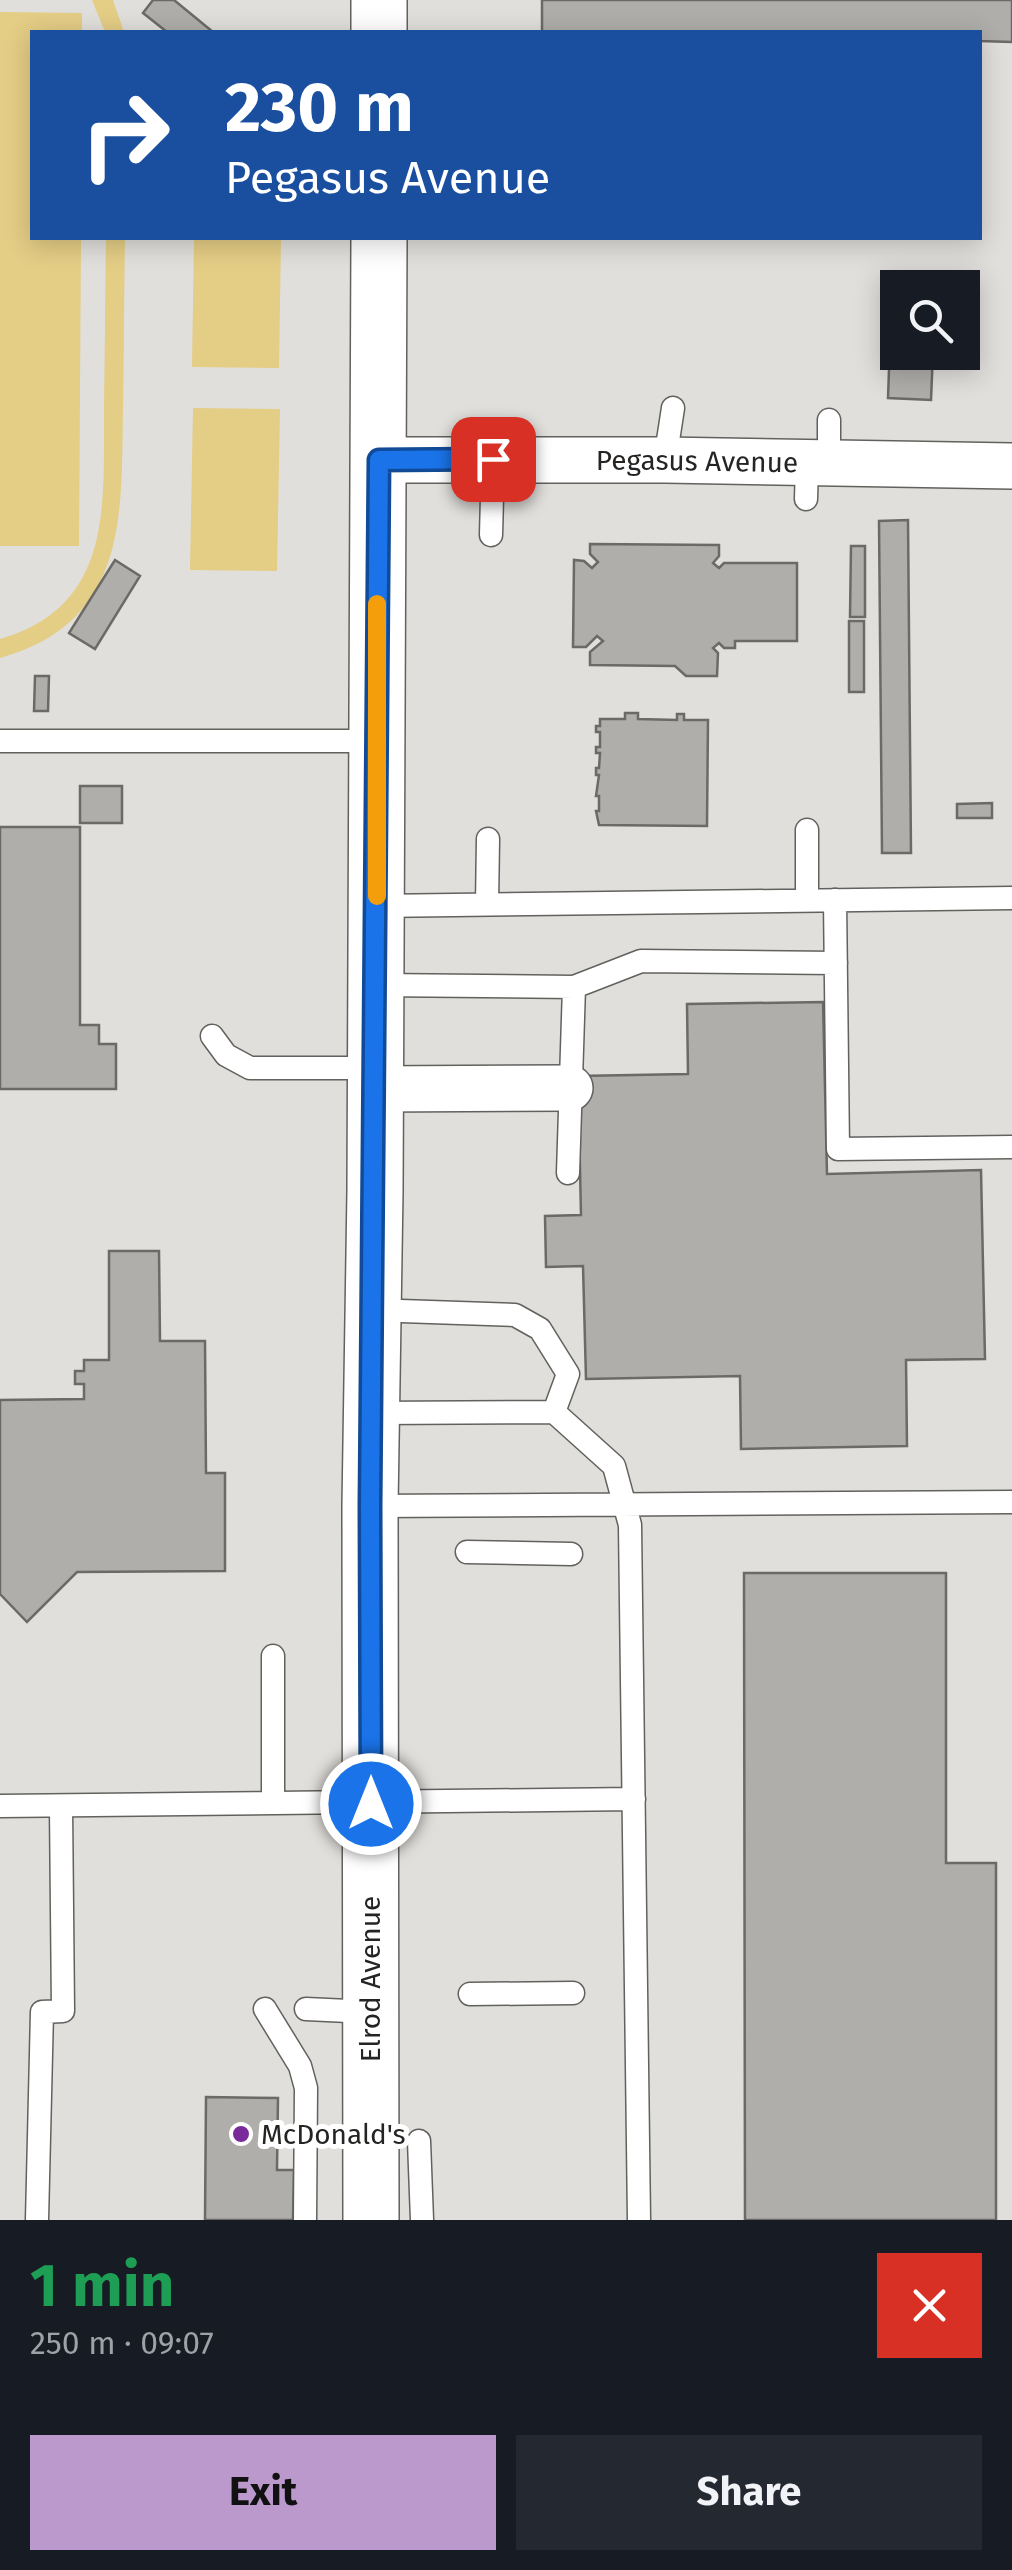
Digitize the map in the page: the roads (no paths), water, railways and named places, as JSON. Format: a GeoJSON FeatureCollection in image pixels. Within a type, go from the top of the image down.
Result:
{"type":"FeatureCollection","features":[{"type":"Feature","properties":{"kind":"street"},"geometry":{"type":"LineString","coordinates":[[380,0],[380,30]]}},
{"type":"Feature","properties":{"kind":"street","name":"Elrod Avenue"},"geometry":{"type":"LineString","coordinates":[[371,2220],[370,1506],[379,240]]}},
{"type":"Feature","properties":{"kind":"street","name":"Pegasus Avenue"},"geometry":{"type":"LineString","coordinates":[[379,460],[666,460],[814,476],[1012,466]]}},
{"type":"Feature","properties":{"kind":"street"},"geometry":{"type":"LineString","coordinates":[[374,1078],[570,1088]]}},
{"type":"Feature","properties":{"kind":"lane"},"geometry":{"type":"LineString","coordinates":[[666,460],[672,408]]}},
{"type":"Feature","properties":{"kind":"lane"},"geometry":{"type":"LineString","coordinates":[[814,476],[829,420]]}},
{"type":"Feature","properties":{"kind":"lane"},"geometry":{"type":"LineString","coordinates":[[491,535],[493,459]]}},
{"type":"Feature","properties":{"kind":"lane"},"geometry":{"type":"LineString","coordinates":[[0,741],[376,741]]}},
{"type":"Feature","properties":{"kind":"lane"},"geometry":{"type":"LineString","coordinates":[[807,830],[807,900]]}},
{"type":"Feature","properties":{"kind":"lane"},"geometry":{"type":"LineString","coordinates":[[488,839],[488,904]]}},
{"type":"Feature","properties":{"kind":"lane"},"geometry":{"type":"LineString","coordinates":[[377,906],[1012,898]]}},
{"type":"Feature","properties":{"kind":"lane"},"geometry":{"type":"LineString","coordinates":[[835,900],[838,1149],[1012,1147]]}},
{"type":"Feature","properties":{"kind":"lane"},"geometry":{"type":"LineString","coordinates":[[376,985],[574,987],[641,961],[836,963]]}},
{"type":"Feature","properties":{"kind":"lane"},"geometry":{"type":"LineString","coordinates":[[568,1173],[574,987]]}},
{"type":"Feature","properties":{"kind":"lane"},"geometry":{"type":"LineString","coordinates":[[212,1036],[226,1055],[250,1068],[374,1078]]}},
{"type":"Feature","properties":{"kind":"lane"},"geometry":{"type":"LineString","coordinates":[[372,1310],[515,1315],[540,1329],[568,1374],[554,1412]]}},
{"type":"Feature","properties":{"kind":"lane"},"geometry":{"type":"LineString","coordinates":[[372,1414],[554,1412],[614,1466],[630,1525],[639,2220]]}},
{"type":"Feature","properties":{"kind":"lane"},"geometry":{"type":"LineString","coordinates":[[370,1506],[1012,1502]]}},
{"type":"Feature","properties":{"kind":"lane"},"geometry":{"type":"LineString","coordinates":[[467,1552],[571,1554]]}},
{"type":"Feature","properties":{"kind":"lane"},"geometry":{"type":"LineString","coordinates":[[272,1656],[273,1804]]}},
{"type":"Feature","properties":{"kind":"lane"},"geometry":{"type":"LineString","coordinates":[[0,1806],[634,1799]]}},
{"type":"Feature","properties":{"kind":"lane"},"geometry":{"type":"LineString","coordinates":[[37,2220],[42,2012],[63,2012],[61,1808]]}},
{"type":"Feature","properties":{"kind":"lane"},"geometry":{"type":"LineString","coordinates":[[470,1994],[573,1994]]}},
{"type":"Feature","properties":{"kind":"lane"},"geometry":{"type":"LineString","coordinates":[[266,2009],[300,2066],[306,2088],[305,2220]]}},
{"type":"Feature","properties":{"kind":"lane"},"geometry":{"type":"LineString","coordinates":[[306,2009],[370,2012]]}},
{"type":"Feature","properties":{"kind":"lane"},"geometry":{"type":"LineString","coordinates":[[419,2141],[422,2220]]}},
{"type":"Feature","properties":{"kind":"place","name":"McDonald's"},"geometry":{"type":"Point","coordinates":[241,2134]}}]}
